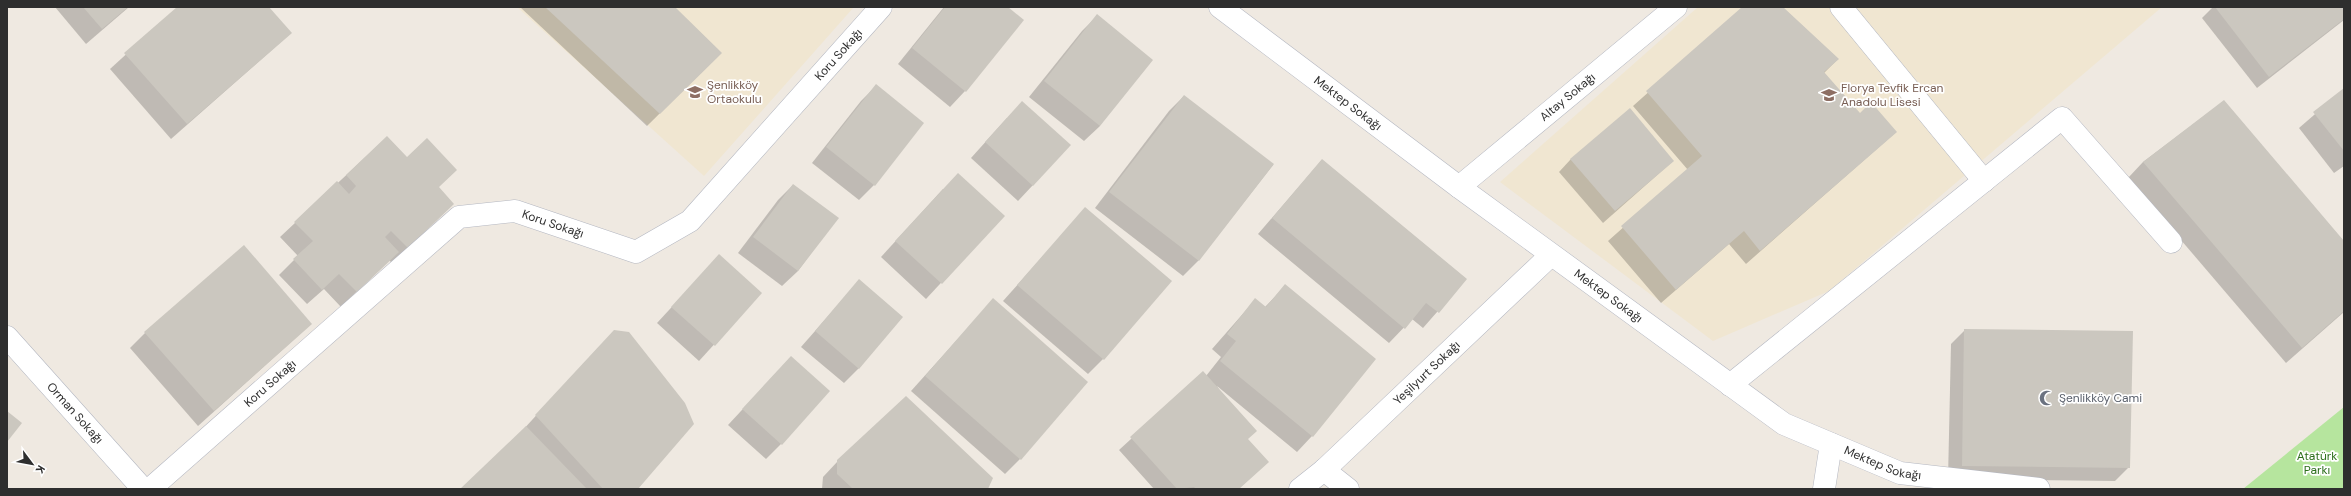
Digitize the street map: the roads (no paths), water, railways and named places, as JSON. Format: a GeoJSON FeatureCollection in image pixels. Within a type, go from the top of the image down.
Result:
{"type":"FeatureCollection","features":[{"type":"Feature","properties":{"kind":"street","name":"Koru Sokağı"},"geometry":{"type":"LineString","coordinates":[[150,489],[459,217],[515,211],[636,252],[690,221],[881,7]]}},
{"type":"Feature","properties":{"kind":"street","name":"Mektep Sokağı"},"geometry":{"type":"LineString","coordinates":[[1220,7],[1459,187],[1784,424],[1900,473],[2040,489]]}},
{"type":"Feature","properties":{"kind":"street","name":"Altay Sokağı"},"geometry":{"type":"LineString","coordinates":[[1459,187],[1676,7]]}},
{"type":"Feature","properties":{"kind":"street"},"geometry":{"type":"LineString","coordinates":[[1840,7],[1984,181]]}},
{"type":"Feature","properties":{"kind":"street"},"geometry":{"type":"LineString","coordinates":[[1730,385],[2062,118],[2171,242]]}},
{"type":"Feature","properties":{"kind":"street","name":"Yeşilyurt Sokağı"},"geometry":{"type":"LineString","coordinates":[[1300,489],[1324,470],[1551,255]]}},
{"type":"Feature","properties":{"kind":"street","name":"Orman Sokağı"},"geometry":{"type":"LineString","coordinates":[[7,337],[143,489]]}},
{"type":"Feature","properties":{"kind":"street"},"geometry":{"type":"LineString","coordinates":[[1824,489],[1832,444]]}},
{"type":"Feature","properties":{"kind":"street"},"geometry":{"type":"LineString","coordinates":[[1324,470],[1348,489]]}},
{"type":"Feature","properties":{"kind":"place","name":"Şenlikköy Ortaokulu"},"geometry":{"type":"Point","coordinates":[695,92]}},
{"type":"Feature","properties":{"kind":"place","name":"Florya Tevfik Ercan Anadolu Lisesi"},"geometry":{"type":"Point","coordinates":[1829,95]}},
{"type":"Feature","properties":{"kind":"place","name":"Şenlikköy Cami"},"geometry":{"type":"Point","coordinates":[2047,398]}},
{"type":"Feature","properties":{"kind":"park label","name":"Atatürk Parkı"},"geometry":{"type":"Point","coordinates":[2317,463]}}]}
